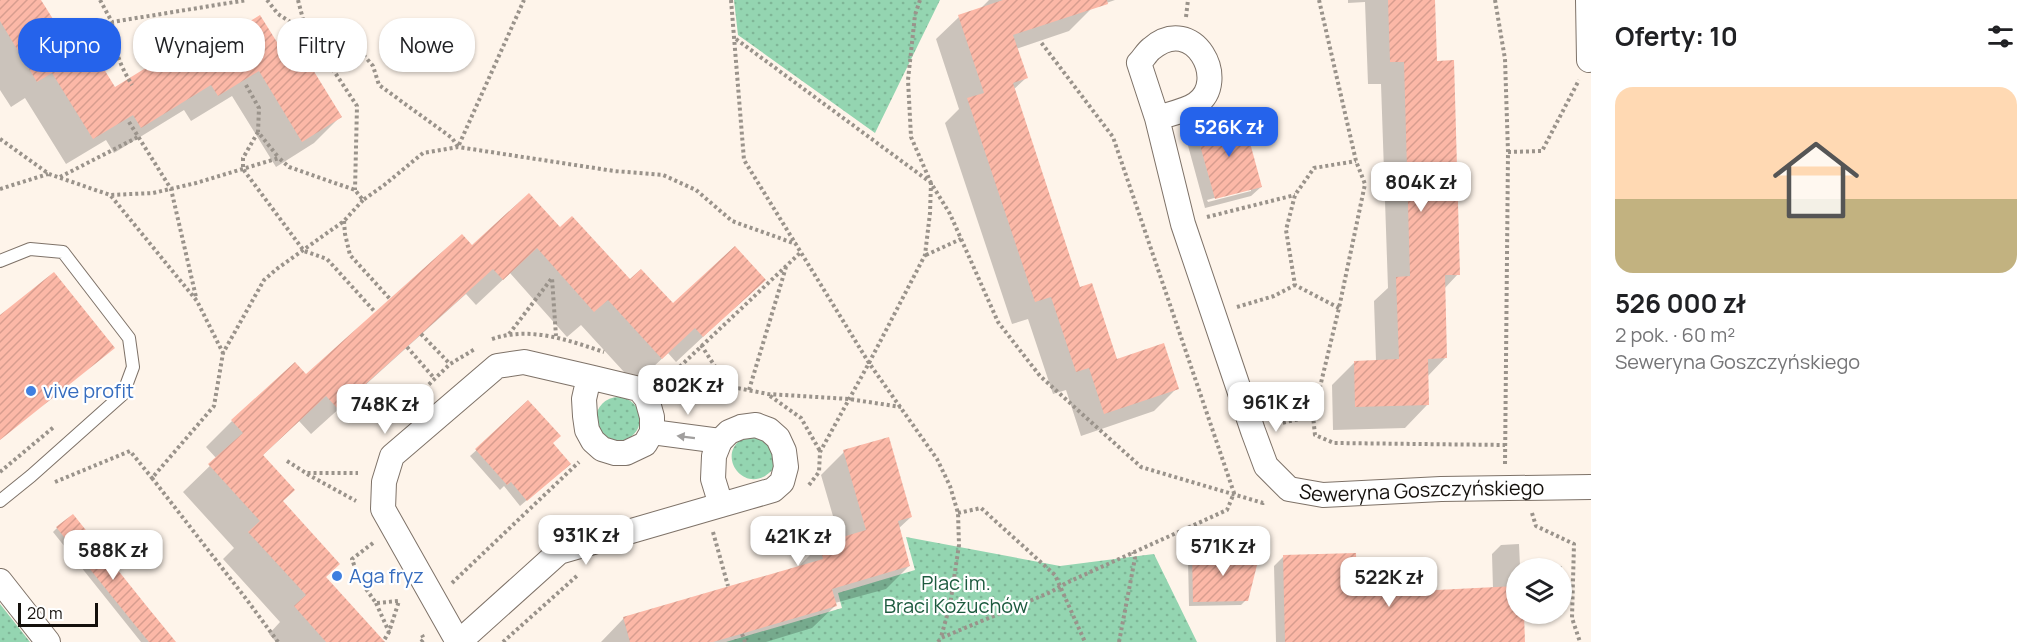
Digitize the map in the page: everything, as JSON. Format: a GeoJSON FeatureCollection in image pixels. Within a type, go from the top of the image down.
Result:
{"type":"FeatureCollection","features":[{"type":"Feature","properties":{"kind":"street"},"geometry":{"type":"LineString","coordinates":[[1588,0],[1589,60]]}},
{"type":"Feature","properties":{"kind":"street","name":"Seweryna Goszczyńskiego"},"geometry":{"type":"LineString","coordinates":[[1157,118],[1183,224],[1266,466],[1289,489],[1323,495],[1441,489],[1591,487]]}},
{"type":"Feature","properties":{"kind":"street"},"geometry":{"type":"LineString","coordinates":[[589,376],[584,399],[585,416],[587,430],[596,444],[602,449],[615,453],[626,453],[645,444],[652,432],[652,417],[647,399],[639,389],[589,376],[524,362],[497,366],[392,456],[384,482],[383,508],[459,642],[559,552],[773,490],[782,482],[786,467],[784,451],[778,438],[769,430],[756,425],[741,427],[729,432],[720,441],[714,456],[713,479],[721,505]]}},
{"type":"Feature","properties":{"kind":"street"},"geometry":{"type":"LineString","coordinates":[[652,432],[720,441]]}},
{"type":"Feature","properties":{"kind":"street"},"geometry":{"type":"LineString","coordinates":[[0,581],[48,642]]}},
{"type":"Feature","properties":{"kind":"lane"},"geometry":{"type":"LineString","coordinates":[[0,261],[30,249],[63,252],[129,338],[133,367],[123,394],[0,501]]}},
{"type":"Feature","properties":{"kind":"path"},"geometry":{"type":"LineString","coordinates":[[100,0],[110,18]]}},
{"type":"Feature","properties":{"kind":"path"},"geometry":{"type":"LineString","coordinates":[[121,21],[247,0]]}},
{"type":"Feature","properties":{"kind":"path"},"geometry":{"type":"LineString","coordinates":[[267,0],[284,18]]}},
{"type":"Feature","properties":{"kind":"path"},"geometry":{"type":"LineString","coordinates":[[298,0],[303,18]]}},
{"type":"Feature","properties":{"kind":"path"},"geometry":{"type":"LineString","coordinates":[[458,147],[524,0]]}},
{"type":"Feature","properties":{"kind":"path"},"geometry":{"type":"LineString","coordinates":[[731,0],[744,160],[869,363],[937,459],[950,486],[958,513],[959,545],[950,605],[940,640]]}},
{"type":"Feature","properties":{"kind":"path"},"geometry":{"type":"LineString","coordinates":[[920,0],[915,15],[908,80],[911,137],[931,183],[950,214],[998,322],[1040,376],[1141,467],[1234,493]]}},
{"type":"Feature","properties":{"kind":"path"},"geometry":{"type":"LineString","coordinates":[[1319,0],[1356,160],[1365,184],[1313,416],[1316,435],[1334,443],[1505,445]]}},
{"type":"Feature","properties":{"kind":"path"},"geometry":{"type":"LineString","coordinates":[[1495,0],[1505,59],[1508,152],[1505,445],[1516,489],[1536,526],[1574,544],[1572,618],[1581,642]]}},
{"type":"Feature","properties":{"kind":"path"},"geometry":{"type":"LineString","coordinates":[[735,39],[931,183]]}},
{"type":"Feature","properties":{"kind":"path"},"geometry":{"type":"LineString","coordinates":[[940,640],[1051,592],[1059,586],[1227,510],[1234,493],[1113,137],[1040,41]]}},
{"type":"Feature","properties":{"kind":"path"},"geometry":{"type":"LineString","coordinates":[[367,58],[374,66],[379,84],[452,138],[458,147]]}},
{"type":"Feature","properties":{"kind":"path"},"geometry":{"type":"LineString","coordinates":[[1508,152],[1542,151],[1589,60]]}},
{"type":"Feature","properties":{"kind":"path"},"geometry":{"type":"LineString","coordinates":[[121,67],[132,85]]}},
{"type":"Feature","properties":{"kind":"path"},"geometry":{"type":"LineString","coordinates":[[335,72],[357,106],[355,190]]}},
{"type":"Feature","properties":{"kind":"path"},"geometry":{"type":"LineString","coordinates":[[246,85],[259,108],[258,132],[243,158],[243,169],[304,251],[327,259],[375,312]]}},
{"type":"Feature","properties":{"kind":"path"},"geometry":{"type":"LineString","coordinates":[[129,122],[171,189],[197,301]]}},
{"type":"Feature","properties":{"kind":"path"},"geometry":{"type":"LineString","coordinates":[[258,132],[289,167],[355,190],[363,200]]}},
{"type":"Feature","properties":{"kind":"path"},"geometry":{"type":"LineString","coordinates":[[60,177],[138,136]]}},
{"type":"Feature","properties":{"kind":"path"},"geometry":{"type":"LineString","coordinates":[[0,139],[49,174],[110,195],[153,193],[279,158]]}},
{"type":"Feature","properties":{"kind":"path"},"geometry":{"type":"LineString","coordinates":[[152,478],[214,406],[223,353],[264,280],[344,220],[363,200],[423,153],[458,147],[614,171],[663,175],[696,190],[732,221],[796,244]]}},
{"type":"Feature","properties":{"kind":"path"},"geometry":{"type":"LineString","coordinates":[[1295,285],[1286,230],[1295,195],[1314,168],[1356,160]]}},
{"type":"Feature","properties":{"kind":"path"},"geometry":{"type":"LineString","coordinates":[[0,189],[49,174]]}},
{"type":"Feature","properties":{"kind":"path"},"geometry":{"type":"LineString","coordinates":[[849,399],[925,255],[931,183]]}},
{"type":"Feature","properties":{"kind":"path"},"geometry":{"type":"LineString","coordinates":[[110,195],[197,301],[223,353]]}},
{"type":"Feature","properties":{"kind":"path"},"geometry":{"type":"LineString","coordinates":[[1183,224],[1295,195]]}},
{"type":"Feature","properties":{"kind":"path"},"geometry":{"type":"LineString","coordinates":[[344,220],[350,255],[390,299]]}},
{"type":"Feature","properties":{"kind":"path"},"geometry":{"type":"LineString","coordinates":[[925,255],[961,239]]}},
{"type":"Feature","properties":{"kind":"path"},"geometry":{"type":"LineString","coordinates":[[670,375],[801,252]]}},
{"type":"Feature","properties":{"kind":"path"},"geometry":{"type":"LineString","coordinates":[[749,390],[786,266]]}},
{"type":"Feature","properties":{"kind":"path"},"geometry":{"type":"LineString","coordinates":[[509,334],[552,278],[556,336]]}},
{"type":"Feature","properties":{"kind":"path"},"geometry":{"type":"LineString","coordinates":[[1295,285],[1339,308]]}},
{"type":"Feature","properties":{"kind":"path"},"geometry":{"type":"LineString","coordinates":[[1248,303],[1274,296],[1295,285]]}},
{"type":"Feature","properties":{"kind":"path"},"geometry":{"type":"LineString","coordinates":[[421,334],[450,364]]}},
{"type":"Feature","properties":{"kind":"path"},"geometry":{"type":"LineString","coordinates":[[490,340],[509,334],[556,336],[612,355]]}},
{"type":"Feature","properties":{"kind":"path"},"geometry":{"type":"LineString","coordinates":[[701,345],[728,386]]}},
{"type":"Feature","properties":{"kind":"path"},"geometry":{"type":"LineString","coordinates":[[388,423],[450,364],[480,346]]}},
{"type":"Feature","properties":{"kind":"path"},"geometry":{"type":"LineString","coordinates":[[407,347],[434,378]]}},
{"type":"Feature","properties":{"kind":"path"},"geometry":{"type":"LineString","coordinates":[[645,367],[670,375],[768,394],[849,399],[901,407]]}},
{"type":"Feature","properties":{"kind":"path"},"geometry":{"type":"LineString","coordinates":[[1283,423],[1313,416]]}},
{"type":"Feature","properties":{"kind":"path"},"geometry":{"type":"LineString","coordinates":[[0,472],[59,423]]}},
{"type":"Feature","properties":{"kind":"path"},"geometry":{"type":"LineString","coordinates":[[433,597],[459,578],[596,444]]}},
{"type":"Feature","properties":{"kind":"path"},"geometry":{"type":"LineString","coordinates":[[31,476],[38,489],[130,451],[278,642]]}},
{"type":"Feature","properties":{"kind":"path"},"geometry":{"type":"LineString","coordinates":[[287,461],[356,501]]}},
{"type":"Feature","properties":{"kind":"path"},"geometry":{"type":"LineString","coordinates":[[357,482],[362,464]]}},
{"type":"Feature","properties":{"kind":"path"},"geometry":{"type":"LineString","coordinates":[[306,473],[358,473]]}},
{"type":"Feature","properties":{"kind":"path"},"geometry":{"type":"LineString","coordinates":[[357,491],[358,506]]}},
{"type":"Feature","properties":{"kind":"path"},"geometry":{"type":"LineString","coordinates":[[958,513],[981,508],[1055,575],[1085,642]]}},
{"type":"Feature","properties":{"kind":"path"},"geometry":{"type":"LineString","coordinates":[[713,532],[728,586]]}},
{"type":"Feature","properties":{"kind":"path"},"geometry":{"type":"LineString","coordinates":[[376,540],[352,559],[359,579],[376,603],[390,632]]}},
{"type":"Feature","properties":{"kind":"path"},"geometry":{"type":"LineString","coordinates":[[1119,642],[1135,558],[1133,552]]}},
{"type":"Feature","properties":{"kind":"path"},"geometry":{"type":"LineString","coordinates":[[376,603],[399,601],[390,632],[383,642]]}},
{"type":"Feature","properties":{"kind":"path"},"geometry":{"type":"LineString","coordinates":[[420,630],[424,639],[422,642]]}},
{"type":"Feature","properties":{"kind":"path"},"geometry":{"type":"LineString","coordinates":[[742,634],[745,642]]}},
{"type":"Feature","properties":{"kind":"green space"},"geometry":{"type":"Polygon","coordinates":[[[734,0],[940,0],[875,133],[738,35],[734,0]]]}},
{"type":"Feature","properties":{"kind":"green space"},"geometry":{"type":"Polygon","coordinates":[[[618,397],[634,403],[640,419],[634,435],[618,441],[602,435],[596,419],[602,403],[618,397]]]}},
{"type":"Feature","properties":{"kind":"green space"},"geometry":{"type":"Polygon","coordinates":[[[757,435],[772,443],[774,468],[764,476],[755,479],[746,478],[734,466],[733,449],[739,441],[757,435]]]}},
{"type":"Feature","properties":{"kind":"green space","name":"Plac im. Braci Kożuchów"},"geometry":{"type":"Polygon","coordinates":[[[906,537],[1060,566],[1154,554],[1197,642],[726,642],[842,608],[838,593],[915,570],[906,537]]]}},
{"type":"Feature","properties":{"kind":"green space"},"geometry":{"type":"Polygon","coordinates":[[[0,604],[30,642],[0,642],[0,604]]]}},
{"type":"Feature","properties":{"kind":"building"},"geometry":{"type":"Polygon","coordinates":[[[0,0],[41,0],[52,18],[18,18],[18,51],[0,21],[0,0]]]}},
{"type":"Feature","properties":{"kind":"building"},"geometry":{"type":"Polygon","coordinates":[[[1003,0],[1107,0],[1108,4],[1013,35],[1028,78],[1013,83],[1080,287],[1092,283],[1117,359],[1164,343],[1179,389],[1104,414],[1089,368],[1076,372],[1051,297],[1035,302],[967,98],[984,93],[958,15],[1003,0]]]}},
{"type":"Feature","properties":{"kind":"building"},"geometry":{"type":"Polygon","coordinates":[[[1388,0],[1435,0],[1437,61],[1454,60],[1460,275],[1445,275],[1447,358],[1428,359],[1429,405],[1355,407],[1354,361],[1399,359],[1396,277],[1410,276],[1404,62],[1390,62],[1388,0]]]}},
{"type":"Feature","properties":{"kind":"building"},"geometry":{"type":"Polygon","coordinates":[[[265,23],[277,42],[277,72],[314,72],[342,117],[302,142],[260,72],[265,72],[265,23]]]}},
{"type":"Feature","properties":{"kind":"building"},"geometry":{"type":"Polygon","coordinates":[[[31,72],[106,72],[115,87],[139,72],[257,72],[218,96],[211,85],[141,128],[133,115],[93,139],[52,73],[37,82],[31,72]]]}},
{"type":"Feature","properties":{"kind":"building"},"geometry":{"type":"Polygon","coordinates":[[[1243,117],[1262,187],[1215,199],[1196,131],[1243,117]]]}},
{"type":"Feature","properties":{"kind":"building"},"geometry":{"type":"Polygon","coordinates":[[[529,193],[560,227],[572,216],[630,279],[641,269],[673,303],[735,246],[766,280],[703,337],[695,328],[662,359],[608,300],[594,312],[537,248],[503,280],[493,269],[338,409],[326,396],[263,455],[295,490],[283,501],[340,564],[326,577],[385,642],[326,642],[294,606],[306,595],[248,532],[260,521],[208,464],[243,433],[231,420],[295,362],[306,374],[462,234],[472,245],[529,193]]]}},
{"type":"Feature","properties":{"kind":"building","name":"vive profit"},"geometry":{"type":"Polygon","coordinates":[[[54,272],[115,348],[0,440],[0,315],[54,272]]]}},
{"type":"Feature","properties":{"kind":"building"},"geometry":{"type":"Polygon","coordinates":[[[528,400],[561,436],[553,443],[571,464],[527,501],[511,482],[507,485],[475,449],[528,400]]]}},
{"type":"Feature","properties":{"kind":"building"},"geometry":{"type":"Polygon","coordinates":[[[889,437],[912,517],[898,521],[910,566],[832,589],[837,606],[713,642],[630,642],[623,617],[823,559],[819,544],[866,530],[843,450],[889,437]]]}},
{"type":"Feature","properties":{"kind":"building"},"geometry":{"type":"Polygon","coordinates":[[[73,514],[176,642],[149,642],[56,527],[73,514]]]}},
{"type":"Feature","properties":{"kind":"building"},"geometry":{"type":"Polygon","coordinates":[[[1260,553],[1248,601],[1193,602],[1192,554],[1260,553]]]}},
{"type":"Feature","properties":{"kind":"building"},"geometry":{"type":"Polygon","coordinates":[[[1356,553],[1357,594],[1506,587],[1506,624],[1524,624],[1525,642],[1285,642],[1283,555],[1356,553]]]}},
{"type":"Feature","properties":{"kind":"place","name":"vive profit"},"geometry":{"type":"Point","coordinates":[31,391]}},
{"type":"Feature","properties":{"kind":"place","name":"Aga fryz"},"geometry":{"type":"Point","coordinates":[337,576]}}]}
